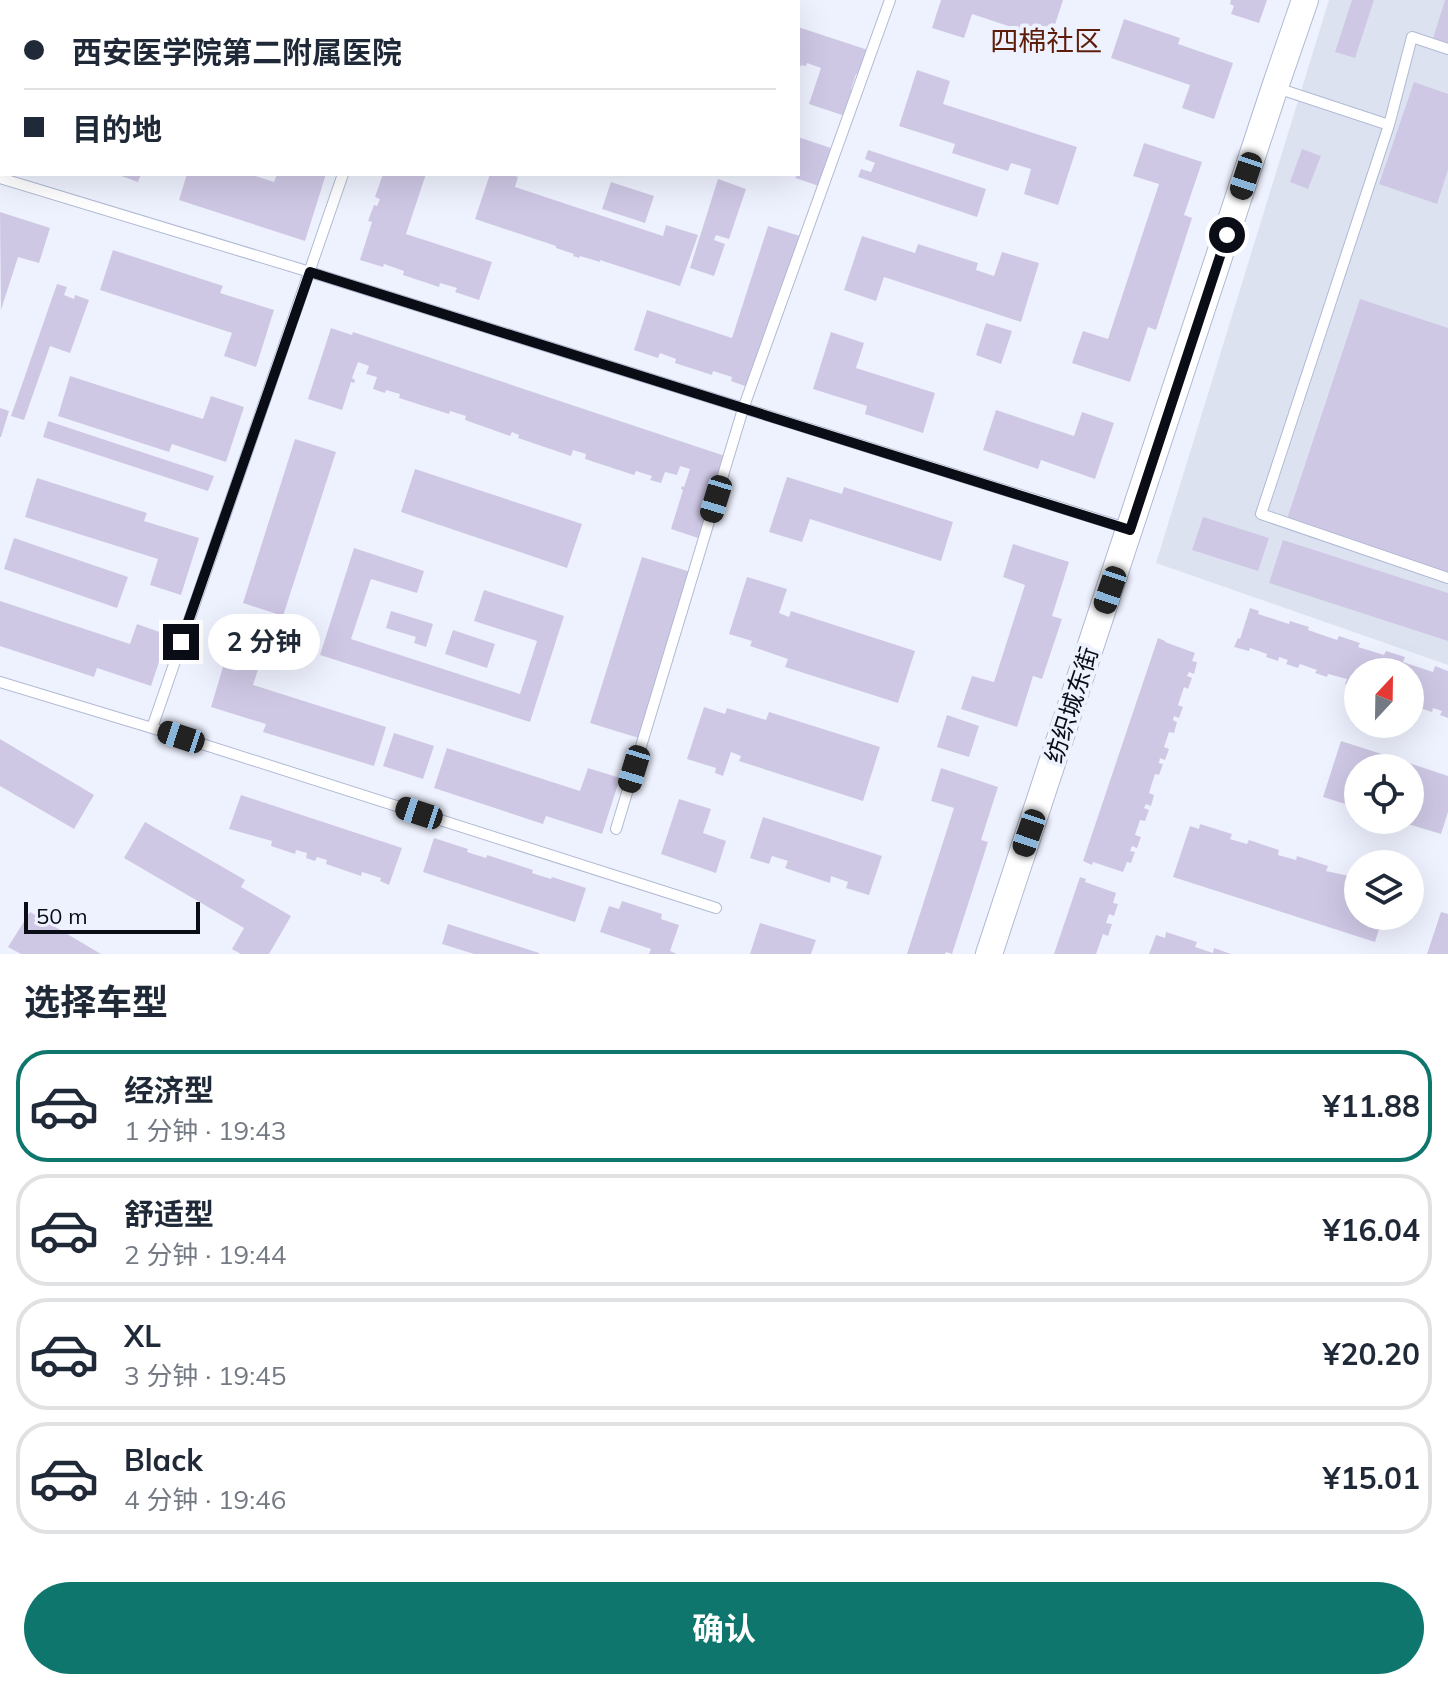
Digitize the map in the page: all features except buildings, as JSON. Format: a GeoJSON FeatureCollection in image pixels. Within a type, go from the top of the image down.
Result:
{"type":"FeatureCollection","features":[{"type":"Feature","properties":{"kind":"street","name":"纺织城东街"},"geometry":{"type":"LineString","coordinates":[[989,954],[1305,0]]}},
{"type":"Feature","properties":{"kind":"lane"},"geometry":{"type":"LineString","coordinates":[[616,829],[743,409],[890,0]]}},
{"type":"Feature","properties":{"kind":"lane"},"geometry":{"type":"LineString","coordinates":[[1448,49],[1412,37],[1389,125],[1261,514],[1448,578]]}},
{"type":"Feature","properties":{"kind":"lane"},"geometry":{"type":"LineString","coordinates":[[1275,87],[1389,125]]}},
{"type":"Feature","properties":{"kind":"lane"},"geometry":{"type":"LineString","coordinates":[[152,728],[342,176]]}},
{"type":"Feature","properties":{"kind":"lane"},"geometry":{"type":"LineString","coordinates":[[0,178],[310,272],[1130,530]]}},
{"type":"Feature","properties":{"kind":"lane"},"geometry":{"type":"LineString","coordinates":[[0,682],[716,908]]}},
{"type":"Feature","properties":{"kind":"shaded area"},"geometry":{"type":"Polygon","coordinates":[[[1329,0],[1448,0],[1448,665],[1156,563],[1329,0]]]}},
{"type":"Feature","properties":{"kind":"district","name":"四棉社区"},"geometry":{"type":"Point","coordinates":[1046,41]}},
{"type":"Feature","properties":{"kind":"route"},"geometry":{"type":"LineString","coordinates":[[181,642],[310,272],[1130,530],[1227,235]]}}]}
